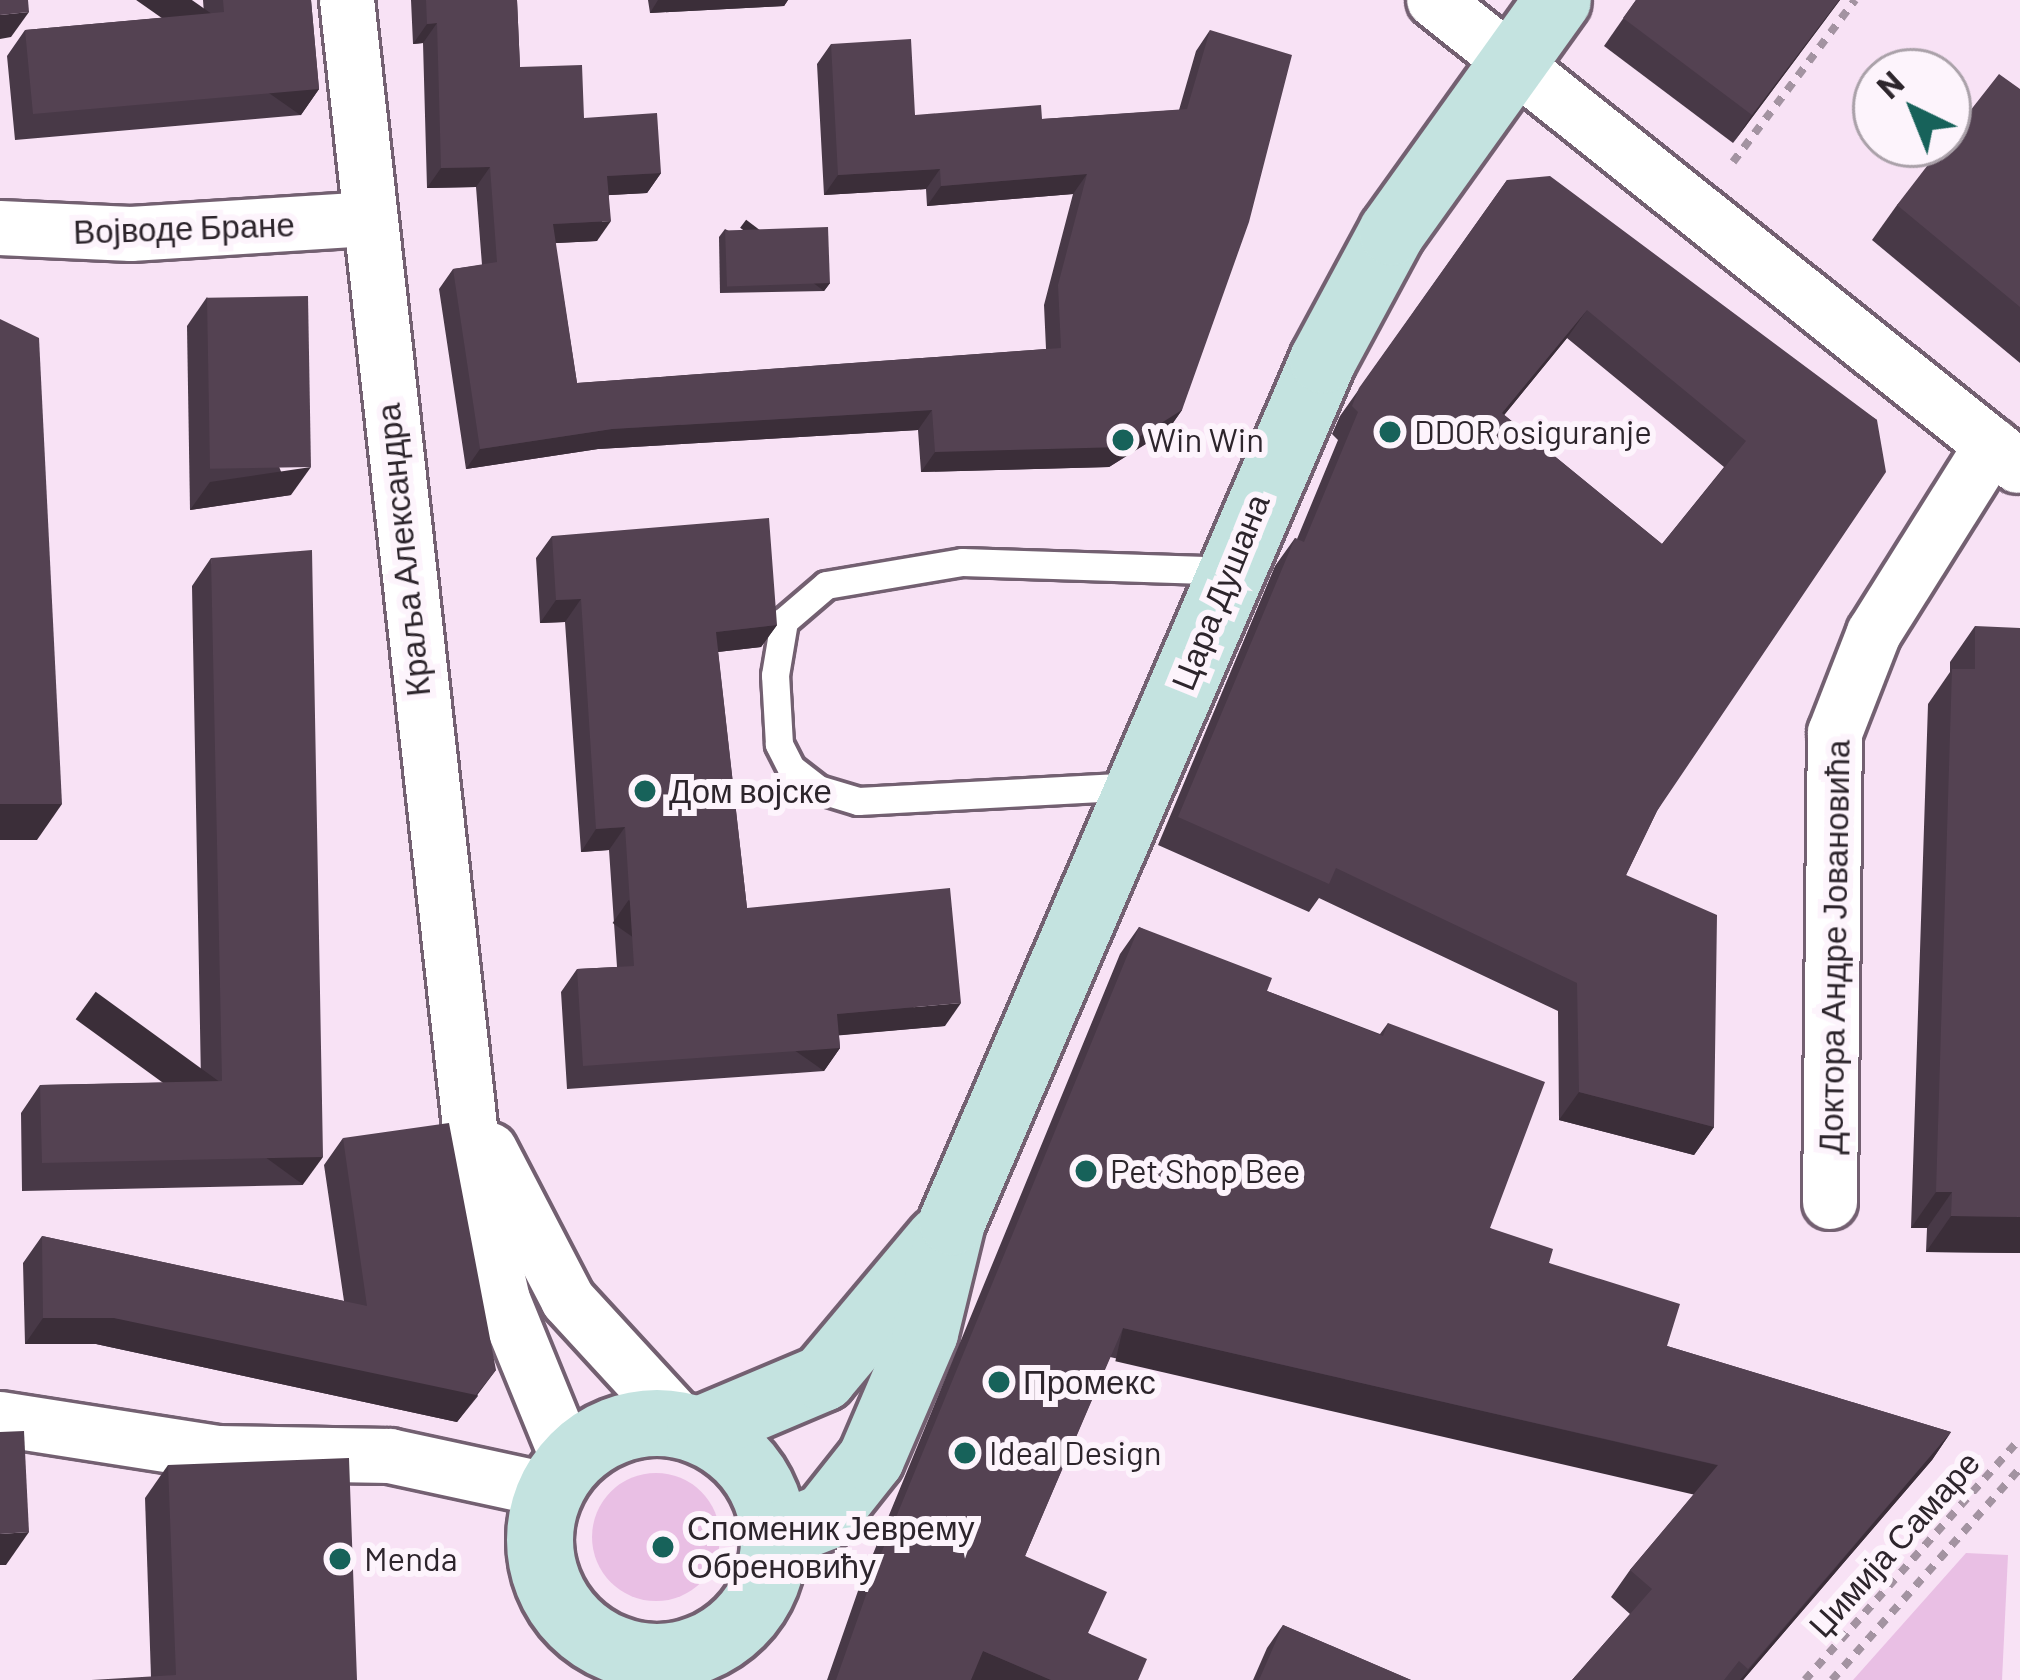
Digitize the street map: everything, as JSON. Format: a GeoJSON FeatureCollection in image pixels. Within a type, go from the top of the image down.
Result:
{"type":"FeatureCollection","features":[{"type":"Feature","properties":{"kind":"main road","name":"Цара Душана"},"geometry":{"type":"LineString","coordinates":[[774,1537],[825,1517],[871,1459],[925,1333],[952,1222],[1322,360],[1392,232],[1558,0]]}},
{"type":"Feature","properties":{"kind":"main road","name":"Цара Душана"},"geometry":{"type":"LineString","coordinates":[[692,1428],[823,1378],[952,1222]]}},
{"type":"Feature","properties":{"kind":"main road"},"geometry":{"type":"LineString","coordinates":[[692,1428],[754,1473],[774,1537],[769,1576],[750,1611],[726,1635],[679,1654],[628,1654],[598,1660],[546,1580],[539,1541],[561,1478],[614,1431],[692,1428]]}},
{"type":"Feature","properties":{"kind":"main road"},"geometry":{"type":"LineString","coordinates":[[749,1680],[750,1611]]}},
{"type":"Feature","properties":{"kind":"street","name":"Краља Александра"},"geometry":{"type":"LineString","coordinates":[[347,0],[466,1100],[503,1300],[561,1478]]}},
{"type":"Feature","properties":{"kind":"street","name":"Доктора Андре Јовановића"},"geometry":{"type":"LineString","coordinates":[[1435,0],[2006,457],[1874,633],[1835,733],[1830,1202]]}},
{"type":"Feature","properties":{"kind":"street","name":"Војводе Бране"},"geometry":{"type":"LineString","coordinates":[[0,228],[131,234],[368,219]]}},
{"type":"Feature","properties":{"kind":"street","name":"Краља Александра"},"geometry":{"type":"LineString","coordinates":[[466,1100],[568,1300],[692,1428]]}},
{"type":"Feature","properties":{"kind":"street"},"geometry":{"type":"LineString","coordinates":[[0,1419],[197,1451],[390,1456],[561,1478]]}},
{"type":"Feature","properties":{"kind":"lane"},"geometry":{"type":"LineString","coordinates":[[1141,785],[858,801],[818,789],[791,768],[779,744],[775,675],[784,621],[826,585],[962,562],[1228,571]]}},
{"type":"Feature","properties":{"kind":"path"},"geometry":{"type":"LineString","coordinates":[[1732,163],[1855,0]]}},
{"type":"Feature","properties":{"kind":"path","name":"Џимија Самаре"},"geometry":{"type":"LineString","coordinates":[[1805,1680],[2020,1439]]}},
{"type":"Feature","properties":{"kind":"path"},"geometry":{"type":"LineString","coordinates":[[1832,1680],[2020,1468]]}},
{"type":"Feature","properties":{"kind":"shaded area"},"geometry":{"type":"Polygon","coordinates":[[[656,1473],[680,1478],[701,1492],[715,1513],[720,1537],[715,1561],[701,1582],[680,1596],[656,1601],[632,1596],[611,1582],[597,1561],[592,1537],[597,1513],[611,1492],[632,1478],[656,1473]]]}},
{"type":"Feature","properties":{"kind":"shaded area"},"geometry":{"type":"Polygon","coordinates":[[[1966,1553],[2008,1555],[2002,1680],[1853,1680],[1966,1553]]]}},
{"type":"Feature","properties":{"kind":"building"},"geometry":{"type":"Polygon","coordinates":[[[0,0],[28,0],[29,12],[0,15],[0,0]]]}},
{"type":"Feature","properties":{"kind":"building"},"geometry":{"type":"Polygon","coordinates":[[[223,0],[311,0],[319,89],[33,114],[25,30],[224,12],[223,0]]]}},
{"type":"Feature","properties":{"kind":"building"},"geometry":{"type":"Polygon","coordinates":[[[426,0],[517,0],[520,67],[582,65],[584,118],[657,113],[661,173],[607,176],[611,221],[553,224],[577,383],[1061,348],[1058,285],[1087,174],[941,186],[940,169],[838,175],[831,44],[911,39],[915,115],[1041,105],[1042,119],[1187,109],[1210,30],[1292,55],[1249,222],[1182,410],[1123,447],[935,452],[932,410],[612,429],[480,449],[453,269],[497,262],[490,167],[441,168],[437,23],[427,24],[426,0]]]}},
{"type":"Feature","properties":{"kind":"building"},"geometry":{"type":"Polygon","coordinates":[[[1636,0],[1839,0],[1752,115],[1623,18],[1636,0]]]}},
{"type":"Feature","properties":{"kind":"building"},"geometry":{"type":"Polygon","coordinates":[[[1999,74],[2020,89],[2020,307],[1897,205],[1926,168],[1972,168],[1972,108],[1999,74]]]}},
{"type":"Feature","properties":{"kind":"building"},"geometry":{"type":"Polygon","coordinates":[[[1550,176],[1877,420],[1886,472],[1657,811],[1626,875],[1717,915],[1714,1127],[1579,1092],[1577,983],[1336,868],[1329,884],[1178,817],[1295,538],[1304,542],[1358,412],[1352,406],[1359,388],[1507,180],[1550,176]],[[1587,310],[1502,413],[1662,544],[1746,441],[1587,310]]]}},
{"type":"Feature","properties":{"kind":"building"},"geometry":{"type":"Polygon","coordinates":[[[828,227],[830,283],[727,287],[725,231],[828,227]]]}},
{"type":"Feature","properties":{"kind":"building"},"geometry":{"type":"Polygon","coordinates":[[[308,296],[311,467],[210,469],[207,298],[308,296]]]}},
{"type":"Feature","properties":{"kind":"building"},"geometry":{"type":"Polygon","coordinates":[[[0,319],[39,338],[62,804],[0,804],[0,319]]]}},
{"type":"Feature","properties":{"kind":"building"},"geometry":{"type":"Polygon","coordinates":[[[769,518],[777,625],[716,632],[747,908],[950,888],[961,1003],[837,1014],[840,1048],[583,1066],[577,969],[634,966],[625,827],[596,829],[581,599],[556,600],[552,536],[769,518]]]}},
{"type":"Feature","properties":{"kind":"building"},"geometry":{"type":"Polygon","coordinates":[[[312,550],[323,1157],[42,1163],[40,1085],[222,1081],[211,558],[312,550]]]}},
{"type":"Feature","properties":{"kind":"building"},"geometry":{"type":"Polygon","coordinates":[[[1975,626],[2020,628],[2020,1217],[1951,1216],[1952,1192],[1936,1192],[1952,669],[1975,669],[1975,626]]]}},
{"type":"Feature","properties":{"kind":"building"},"geometry":{"type":"Polygon","coordinates":[[[1139,927],[1272,978],[1267,991],[1383,1036],[1388,1023],[1545,1082],[1490,1228],[1553,1249],[1549,1263],[1680,1304],[1667,1346],[1951,1432],[1748,1669],[1739,1661],[1724,1680],[1572,1680],[1652,1589],[1630,1570],[1718,1465],[1123,1328],[1025,1556],[1107,1592],[1088,1633],[1147,1659],[1138,1680],[1051,1680],[983,1651],[971,1680],[836,1680],[878,1561],[1139,927]]]}},
{"type":"Feature","properties":{"kind":"building"},"geometry":{"type":"Polygon","coordinates":[[[449,1123],[496,1370],[476,1395],[114,1318],[43,1318],[42,1236],[367,1306],[343,1138],[449,1123]]]}},
{"type":"Feature","properties":{"kind":"building"},"geometry":{"type":"Polygon","coordinates":[[[24,1431],[29,1532],[0,1534],[0,1432],[24,1431]]]}},
{"type":"Feature","properties":{"kind":"building"},"geometry":{"type":"Polygon","coordinates":[[[349,1458],[357,1680],[91,1680],[176,1675],[168,1465],[349,1458]]]}},
{"type":"Feature","properties":{"kind":"building"},"geometry":{"type":"Polygon","coordinates":[[[1283,1625],[1411,1680],[1259,1680],[1283,1625]]]}},
{"type":"Feature","properties":{"kind":"place","name":"DDOR osiguranje"},"geometry":{"type":"Point","coordinates":[1390,432]}},
{"type":"Feature","properties":{"kind":"place","name":"Win Win"},"geometry":{"type":"Point","coordinates":[1123,440]}},
{"type":"Feature","properties":{"kind":"place","name":"Дом војске"},"geometry":{"type":"Point","coordinates":[645,791]}},
{"type":"Feature","properties":{"kind":"place","name":"Pet Shop Bee"},"geometry":{"type":"Point","coordinates":[1086,1171]}},
{"type":"Feature","properties":{"kind":"place","name":"Промекс"},"geometry":{"type":"Point","coordinates":[999,1382]}},
{"type":"Feature","properties":{"kind":"place","name":"Ideal Design"},"geometry":{"type":"Point","coordinates":[965,1453]}},
{"type":"Feature","properties":{"kind":"place","name":"Споменик Јеврему Обреновићу"},"geometry":{"type":"Point","coordinates":[663,1547]}},
{"type":"Feature","properties":{"kind":"place","name":"Menda"},"geometry":{"type":"Point","coordinates":[340,1559]}}]}
